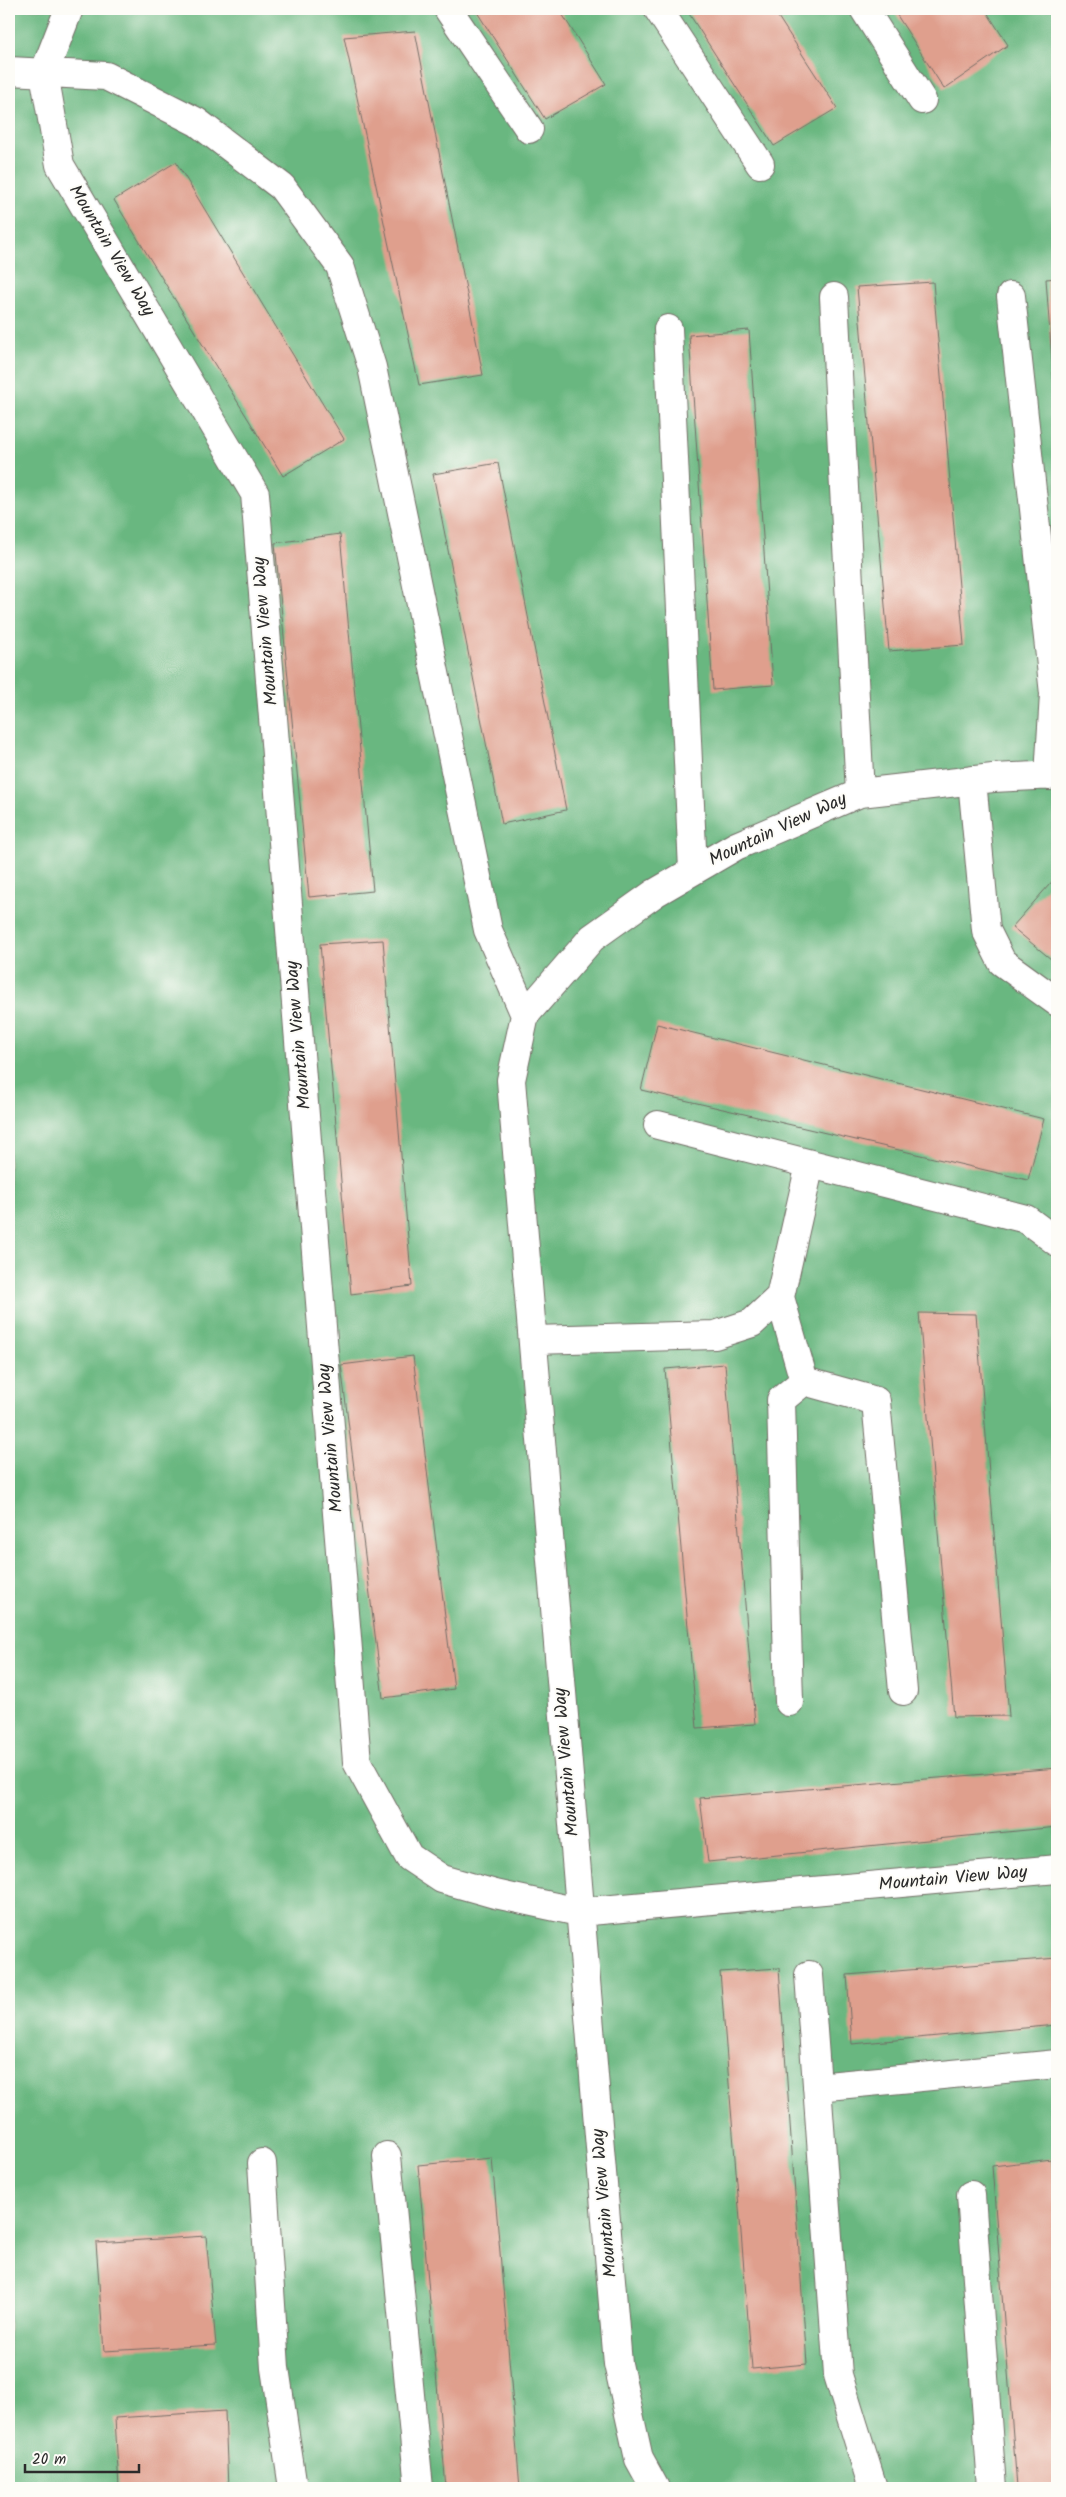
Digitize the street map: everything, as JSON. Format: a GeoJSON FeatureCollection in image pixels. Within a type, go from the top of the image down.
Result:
{"type":"FeatureCollection","features":[{"type":"Feature","properties":{"kind":"street"},"geometry":{"type":"LineString","coordinates":[[44,73],[69,9]]}},
{"type":"Feature","properties":{"kind":"street"},"geometry":{"type":"LineString","coordinates":[[448,9],[529,129]]}},
{"type":"Feature","properties":{"kind":"street"},"geometry":{"type":"LineString","coordinates":[[658,9],[760,164]]}},
{"type":"Feature","properties":{"kind":"street"},"geometry":{"type":"LineString","coordinates":[[864,9],[922,100]]}},
{"type":"Feature","properties":{"kind":"street"},"geometry":{"type":"LineString","coordinates":[[9,71],[106,76],[197,122],[282,187],[340,266],[372,367],[488,930],[525,1016]]}},
{"type":"Feature","properties":{"kind":"street","name":"Mountain View Way"},"geometry":{"type":"LineString","coordinates":[[44,73],[60,165],[255,494],[357,1762],[409,1857],[442,1879],[495,1894],[579,1912],[1057,1869]]}},
{"type":"Feature","properties":{"kind":"street"},"geometry":{"type":"LineString","coordinates":[[1011,296],[1054,694],[1053,776]]}},
{"type":"Feature","properties":{"kind":"street"},"geometry":{"type":"LineString","coordinates":[[834,297],[860,793]]}},
{"type":"Feature","properties":{"kind":"street"},"geometry":{"type":"LineString","coordinates":[[668,329],[693,870]]}},
{"type":"Feature","properties":{"kind":"street","name":"Mountain View Way"},"geometry":{"type":"LineString","coordinates":[[655,2488],[639,2459],[618,2364],[511,1080],[525,1016],[592,938],[655,893],[736,846],[860,793],[972,780],[1053,776]]}},
{"type":"Feature","properties":{"kind":"street"},"geometry":{"type":"LineString","coordinates":[[972,780],[986,930],[1002,962],[1057,1002]]}},
{"type":"Feature","properties":{"kind":"street"},"geometry":{"type":"LineString","coordinates":[[658,1125],[1026,1219],[1057,1242]]}},
{"type":"Feature","properties":{"kind":"street"},"geometry":{"type":"LineString","coordinates":[[804,1381],[780,1298],[810,1164]]}},
{"type":"Feature","properties":{"kind":"street"},"geometry":{"type":"LineString","coordinates":[[533,1340],[715,1335],[752,1323],[780,1298]]}},
{"type":"Feature","properties":{"kind":"street"},"geometry":{"type":"LineString","coordinates":[[804,1381],[876,1401],[903,1691]]}},
{"type":"Feature","properties":{"kind":"street"},"geometry":{"type":"LineString","coordinates":[[789,1702],[781,1400],[804,1381]]}},
{"type":"Feature","properties":{"kind":"street"},"geometry":{"type":"LineString","coordinates":[[809,1975],[838,2375],[873,2488]]}},
{"type":"Feature","properties":{"kind":"street"},"geometry":{"type":"LineString","coordinates":[[817,2087],[1057,2064]]}},
{"type":"Feature","properties":{"kind":"street"},"geometry":{"type":"LineString","coordinates":[[387,2156],[419,2488]]}},
{"type":"Feature","properties":{"kind":"street"},"geometry":{"type":"LineString","coordinates":[[262,2163],[274,2368],[293,2488]]}},
{"type":"Feature","properties":{"kind":"street"},"geometry":{"type":"LineString","coordinates":[[971,2195],[992,2488]]}},
{"type":"Feature","properties":{"kind":"green space"},"geometry":{"type":"Polygon","coordinates":[[[9,9],[1057,9],[1057,2488],[9,2488],[9,9]]]}},
{"type":"Feature","properties":{"kind":"building"},"geometry":{"type":"Polygon","coordinates":[[[475,9],[559,9],[606,84],[545,119],[475,9]]]}},
{"type":"Feature","properties":{"kind":"building"},"geometry":{"type":"Polygon","coordinates":[[[686,9],[773,9],[837,108],[774,146],[686,9]]]}},
{"type":"Feature","properties":{"kind":"building"},"geometry":{"type":"Polygon","coordinates":[[[893,9],[985,9],[1008,45],[944,89],[893,9]]]}},
{"type":"Feature","properties":{"kind":"building"},"geometry":{"type":"Polygon","coordinates":[[[415,31],[483,375],[419,385],[344,37],[415,31]]]}},
{"type":"Feature","properties":{"kind":"building"},"geometry":{"type":"Polygon","coordinates":[[[176,162],[344,439],[283,476],[114,200],[176,162]]]}},
{"type":"Feature","properties":{"kind":"building"},"geometry":{"type":"Polygon","coordinates":[[[1057,278],[1057,417],[1056,417],[1046,279],[1057,278]]]}},
{"type":"Feature","properties":{"kind":"building"},"geometry":{"type":"Polygon","coordinates":[[[933,282],[964,645],[889,651],[857,287],[933,282]]]}},
{"type":"Feature","properties":{"kind":"building"},"geometry":{"type":"Polygon","coordinates":[[[749,330],[773,685],[713,690],[689,335],[749,330]]]}},
{"type":"Feature","properties":{"kind":"building"},"geometry":{"type":"Polygon","coordinates":[[[498,463],[566,810],[502,824],[433,474],[498,463]]]}},
{"type":"Feature","properties":{"kind":"building"},"geometry":{"type":"Polygon","coordinates":[[[340,534],[373,891],[309,897],[275,543],[340,534]]]}},
{"type":"Feature","properties":{"kind":"building"},"geometry":{"type":"Polygon","coordinates":[[[1057,876],[1057,964],[1012,927],[1057,876]]]}},
{"type":"Feature","properties":{"kind":"building"},"geometry":{"type":"Polygon","coordinates":[[[383,940],[412,1286],[351,1294],[320,944],[383,940]]]}},
{"type":"Feature","properties":{"kind":"building"},"geometry":{"type":"Polygon","coordinates":[[[657,1024],[1044,1119],[1028,1180],[641,1090],[657,1024]]]}},
{"type":"Feature","properties":{"kind":"building"},"geometry":{"type":"Polygon","coordinates":[[[919,1313],[976,1314],[1009,1716],[954,1717],[919,1313]]]}},
{"type":"Feature","properties":{"kind":"building"},"geometry":{"type":"Polygon","coordinates":[[[413,1356],[454,1689],[383,1698],[341,1365],[413,1356]]]}},
{"type":"Feature","properties":{"kind":"building"},"geometry":{"type":"Polygon","coordinates":[[[725,1364],[755,1724],[697,1728],[665,1369],[725,1364]]]}},
{"type":"Feature","properties":{"kind":"building"},"geometry":{"type":"Polygon","coordinates":[[[1057,1768],[1057,1827],[708,1862],[700,1798],[1057,1768]]]}},
{"type":"Feature","properties":{"kind":"building"},"geometry":{"type":"Polygon","coordinates":[[[1057,1958],[1057,2025],[852,2044],[847,1975],[1057,1958]]]}},
{"type":"Feature","properties":{"kind":"building"},"geometry":{"type":"Polygon","coordinates":[[[779,1968],[807,2364],[752,2369],[720,1972],[779,1968]]]}},
{"type":"Feature","properties":{"kind":"building"},"geometry":{"type":"Polygon","coordinates":[[[492,2158],[520,2488],[446,2488],[418,2165],[492,2158]]]}},
{"type":"Feature","properties":{"kind":"building"},"geometry":{"type":"Polygon","coordinates":[[[1052,2159],[1057,2214],[1057,2488],[1017,2488],[992,2166],[1052,2159]]]}},
{"type":"Feature","properties":{"kind":"building"},"geometry":{"type":"Polygon","coordinates":[[[206,2236],[216,2345],[104,2351],[96,2243],[206,2236]]]}},
{"type":"Feature","properties":{"kind":"building"},"geometry":{"type":"Polygon","coordinates":[[[225,2411],[228,2488],[119,2488],[115,2418],[225,2411]]]}}]}
